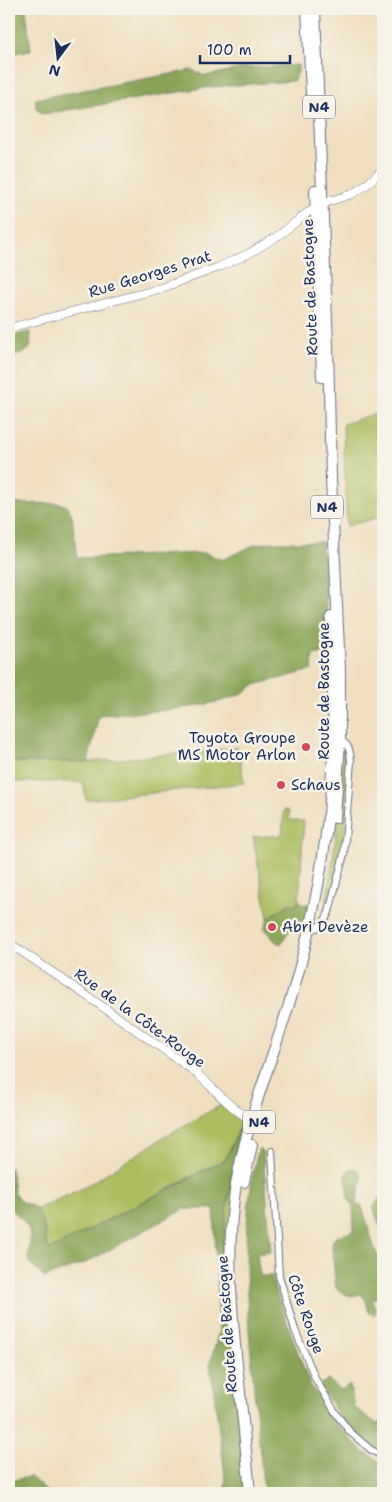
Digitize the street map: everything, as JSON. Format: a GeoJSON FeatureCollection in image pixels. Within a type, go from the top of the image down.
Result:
{"type":"FeatureCollection","features":[{"type":"Feature","properties":{"kind":"main road","name":"Route de Bastogne"},"geometry":{"type":"LineString","coordinates":[[257,1493],[237,1305],[236,1257],[238,1223],[243,1187],[256,1130],[303,983],[317,928],[328,868],[340,740],[340,670],[331,479],[328,347],[307,9]]}},
{"type":"Feature","properties":{"kind":"main road","name":"Route de Bastogne"},"geometry":{"type":"LineString","coordinates":[[250,1493],[232,1313],[229,1257],[236,1186],[252,1120],[296,981],[310,927],[332,818],[333,668],[315,9]]}},
{"type":"Feature","properties":{"kind":"street","name":"Rue Georges Prat"},"geometry":{"type":"LineString","coordinates":[[9,328],[159,289],[219,267],[248,254],[319,207],[352,194],[365,186],[383,169]]}},
{"type":"Feature","properties":{"kind":"street"},"geometry":{"type":"LineString","coordinates":[[317,928],[325,920],[328,912],[344,854],[351,761],[349,748],[346,743],[340,740]]}},
{"type":"Feature","properties":{"kind":"street","name":"Rue de la Côte-Rouge"},"geometry":{"type":"LineString","coordinates":[[9,943],[93,999],[160,1047],[197,1074],[231,1106],[252,1120]]}},
{"type":"Feature","properties":{"kind":"street","name":"Côte Rouge"},"geometry":{"type":"LineString","coordinates":[[272,1151],[279,1276],[296,1330],[316,1380],[337,1415],[350,1432],[383,1457]]}},
{"type":"Feature","properties":{"kind":"green space"},"geometry":{"type":"Polygon","coordinates":[[[9,9],[26,9],[31,50],[9,54],[9,9]]]}},
{"type":"Feature","properties":{"kind":"green space"},"geometry":{"type":"Polygon","coordinates":[[[298,65],[298,73],[293,81],[210,87],[43,114],[37,110],[36,106],[36,99],[192,70],[205,76],[244,68],[298,65]]]}},
{"type":"Feature","properties":{"kind":"green space"},"geometry":{"type":"Polygon","coordinates":[[[31,332],[30,348],[24,353],[9,357],[9,336],[31,332]]]}},
{"type":"Feature","properties":{"kind":"green space"},"geometry":{"type":"Polygon","coordinates":[[[383,411],[383,516],[347,526],[343,424],[383,411]]]}},
{"type":"Feature","properties":{"kind":"green space"},"geometry":{"type":"Polygon","coordinates":[[[59,503],[67,506],[72,515],[77,558],[205,553],[222,560],[254,545],[272,542],[322,542],[329,652],[313,655],[312,670],[254,685],[242,693],[225,700],[204,705],[158,711],[99,715],[88,762],[9,762],[9,504],[59,503]]]}},
{"type":"Feature","properties":{"kind":"green space"},"geometry":{"type":"Polygon","coordinates":[[[238,748],[244,783],[86,800],[83,782],[9,782],[9,762],[88,762],[238,748]]]}},
{"type":"Feature","properties":{"kind":"green space"},"geometry":{"type":"Polygon","coordinates":[[[345,749],[349,756],[345,832],[327,911],[325,910],[335,844],[343,750],[345,749]]]}},
{"type":"Feature","properties":{"kind":"green space"},"geometry":{"type":"Polygon","coordinates":[[[284,810],[289,811],[289,820],[304,821],[299,900],[297,905],[289,904],[268,918],[253,837],[282,835],[284,810]]]}},
{"type":"Feature","properties":{"kind":"green space"},"geometry":{"type":"Polygon","coordinates":[[[299,900],[304,905],[310,903],[306,927],[293,924],[281,944],[276,942],[264,929],[268,918],[289,904],[297,905],[299,900]]]}},
{"type":"Feature","properties":{"kind":"green space"},"geometry":{"type":"Polygon","coordinates":[[[223,1104],[241,1123],[225,1159],[50,1250],[45,1242],[45,1229],[35,1210],[83,1188],[176,1130],[223,1104]]]}},
{"type":"Feature","properties":{"kind":"green space"},"geometry":{"type":"Polygon","coordinates":[[[241,1123],[244,1129],[230,1190],[222,1252],[244,1493],[223,1493],[226,1482],[210,1364],[219,1331],[214,1209],[184,1209],[87,1262],[44,1278],[28,1261],[30,1237],[27,1225],[9,1209],[9,1168],[11,1168],[14,1192],[21,1202],[31,1205],[40,1215],[50,1250],[225,1160],[241,1123]]]}},
{"type":"Feature","properties":{"kind":"green space"},"geometry":{"type":"Polygon","coordinates":[[[244,1129],[225,1265],[246,1493],[244,1493],[222,1252],[234,1165],[244,1129]]]}},
{"type":"Feature","properties":{"kind":"green space"},"geometry":{"type":"Polygon","coordinates":[[[259,1148],[263,1152],[271,1252],[257,1254],[260,1276],[273,1276],[273,1283],[309,1383],[339,1427],[364,1452],[383,1463],[383,1493],[264,1493],[250,1341],[246,1269],[247,1220],[259,1148]]]}},
{"type":"Feature","properties":{"kind":"green space"},"geometry":{"type":"Polygon","coordinates":[[[354,1168],[359,1171],[362,1180],[356,1205],[362,1206],[375,1250],[383,1265],[383,1294],[372,1300],[376,1311],[374,1315],[369,1312],[365,1299],[360,1294],[347,1295],[336,1288],[333,1240],[338,1236],[354,1231],[353,1205],[348,1199],[346,1174],[354,1168]]]}},
{"type":"Feature","properties":{"kind":"green space"},"geometry":{"type":"Polygon","coordinates":[[[383,1193],[383,1234],[373,1208],[383,1193]]]}},
{"type":"Feature","properties":{"kind":"green space"},"geometry":{"type":"Polygon","coordinates":[[[328,1380],[342,1390],[350,1385],[354,1407],[377,1424],[383,1422],[383,1457],[350,1432],[319,1385],[328,1380]]]}},
{"type":"Feature","properties":{"kind":"green space"},"geometry":{"type":"Polygon","coordinates":[[[31,1477],[48,1493],[9,1493],[9,1481],[31,1477]]]}},
{"type":"Feature","properties":{"kind":"place","name":"Toyota Groupe MS Motor Arlon"},"geometry":{"type":"Point","coordinates":[306,747]}},
{"type":"Feature","properties":{"kind":"place","name":"Schaus"},"geometry":{"type":"Point","coordinates":[281,785]}},
{"type":"Feature","properties":{"kind":"place","name":"Abri Devèze"},"geometry":{"type":"Point","coordinates":[272,927]}}]}
